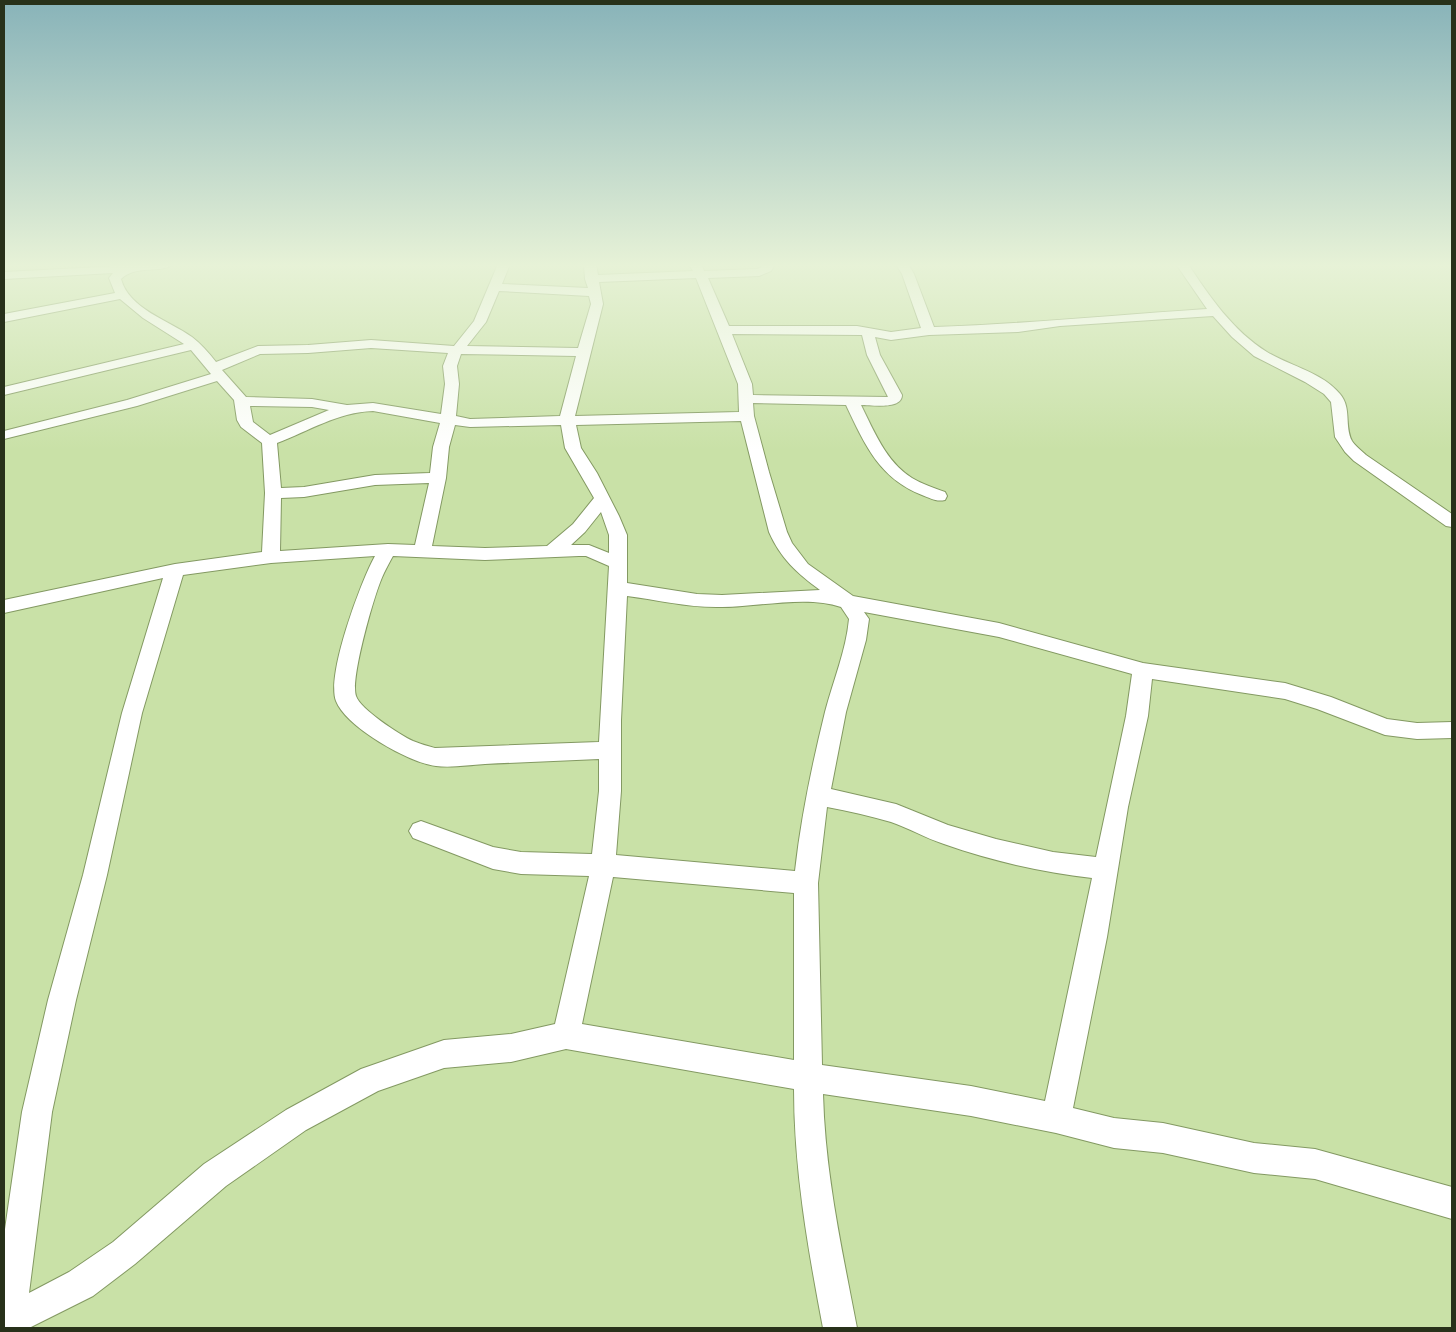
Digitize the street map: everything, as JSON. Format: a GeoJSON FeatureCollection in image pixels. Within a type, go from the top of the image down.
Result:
{"type":"FeatureCollection","features":[{"type":"Feature","properties":{"kind":"street"},"geometry":{"type":"LineString","coordinates":[[167,326],[194,345],[233,388],[242,401],[242,416],[247,425],[269,441],[273,494],[271,557]]}},
{"type":"Feature","properties":{"kind":"street"},"geometry":{"type":"LineString","coordinates":[[422,552],[438,478],[441,447],[448,421],[452,384],[450,366],[457,350],[477,326]]}},
{"type":"Feature","properties":{"kind":"street"},"geometry":{"type":"LineString","coordinates":[[566,1035],[603,865],[610,791],[610,720],[618,588],[618,535],[611,516],[589,473],[573,448],[567,420],[567,412],[590,326]]}},
{"type":"Feature","properties":{"kind":"street"},"geometry":{"type":"LineString","coordinates":[[721,326],[744,384],[746,408],[766,489],[784,545],[802,568],[848,602],[856,613],[858,624],[825,754],[817,796],[806,883],[810,1133],[816,1200],[840,1328]]}},
{"type":"Feature","properties":{"kind":"street"},"geometry":{"type":"LineString","coordinates":[[927,326],[929,331]]}},
{"type":"Feature","properties":{"kind":"street"},"geometry":{"type":"LineString","coordinates":[[723,330],[804,329],[869,332],[891,336],[929,331],[1026,326]]}},
{"type":"Feature","properties":{"kind":"street"},"geometry":{"type":"LineString","coordinates":[[1229,326],[1258,353],[1325,388],[1335,396],[1341,406],[1343,437],[1349,448],[1374,469],[1452,522]]}},
{"type":"Feature","properties":{"kind":"street"},"geometry":{"type":"LineString","coordinates":[[242,401],[312,402],[344,409],[373,407],[448,421],[489,423],[567,420],[851,400],[895,399],[895,395],[870,348],[869,332]]}},
{"type":"Feature","properties":{"kind":"street"},"geometry":{"type":"LineString","coordinates":[[4,435],[132,403],[217,372],[258,350],[308,349],[389,343],[457,350],[582,352]]}},
{"type":"Feature","properties":{"kind":"street"},"geometry":{"type":"LineString","coordinates":[[4,391],[194,345]]}},
{"type":"Feature","properties":{"kind":"street"},"geometry":{"type":"LineString","coordinates":[[851,400],[874,444],[893,471],[906,481],[939,496]]}},
{"type":"Feature","properties":{"kind":"street"},"geometry":{"type":"LineString","coordinates":[[269,441],[344,409]]}},
{"type":"Feature","properties":{"kind":"street"},"geometry":{"type":"LineString","coordinates":[[273,494],[304,492],[375,480],[438,478]]}},
{"type":"Feature","properties":{"kind":"street"},"geometry":{"type":"LineString","coordinates":[[551,551],[573,536],[588,519],[601,499]]}},
{"type":"Feature","properties":{"kind":"street"},"geometry":{"type":"LineString","coordinates":[[4,606],[175,570],[271,557],[388,550],[485,554],[589,551],[618,563]]}},
{"type":"Feature","properties":{"kind":"street"},"geometry":{"type":"LineString","coordinates":[[388,550],[374,574],[350,653],[344,680],[346,700],[359,714],[377,730],[405,747],[435,757],[611,750]]}},
{"type":"Feature","properties":{"kind":"street"},"geometry":{"type":"LineString","coordinates":[[6,1322],[38,1112],[60,1010],[95,876],[132,713],[175,570]]}},
{"type":"Feature","properties":{"kind":"street"},"geometry":{"type":"LineString","coordinates":[[618,588],[697,600],[722,601],[830,597],[1000,630],[1143,670],[1241,686],[1286,691],[1385,727],[1417,730],[1452,730]]}},
{"type":"Feature","properties":{"kind":"street"},"geometry":{"type":"LineString","coordinates":[[1056,1118],[1080,993],[1094,937],[1143,670]]}},
{"type":"Feature","properties":{"kind":"street"},"geometry":{"type":"LineString","coordinates":[[817,796],[856,803],[896,814],[944,834],[996,850],[1054,863],[1106,870]]}},
{"type":"Feature","properties":{"kind":"street"},"geometry":{"type":"LineString","coordinates":[[421,831],[485,855],[521,863],[603,865],[806,883]]}},
{"type":"Feature","properties":{"kind":"street"},"geometry":{"type":"LineString","coordinates":[[6,1322],[81,1284],[124,1253],[215,1175],[296,1120],[371,1079],[444,1054],[511,1048],[566,1035],[970,1101],[1056,1118],[1114,1133],[1163,1138],[1254,1158],[1315,1164],[1452,1204]]}}]}
